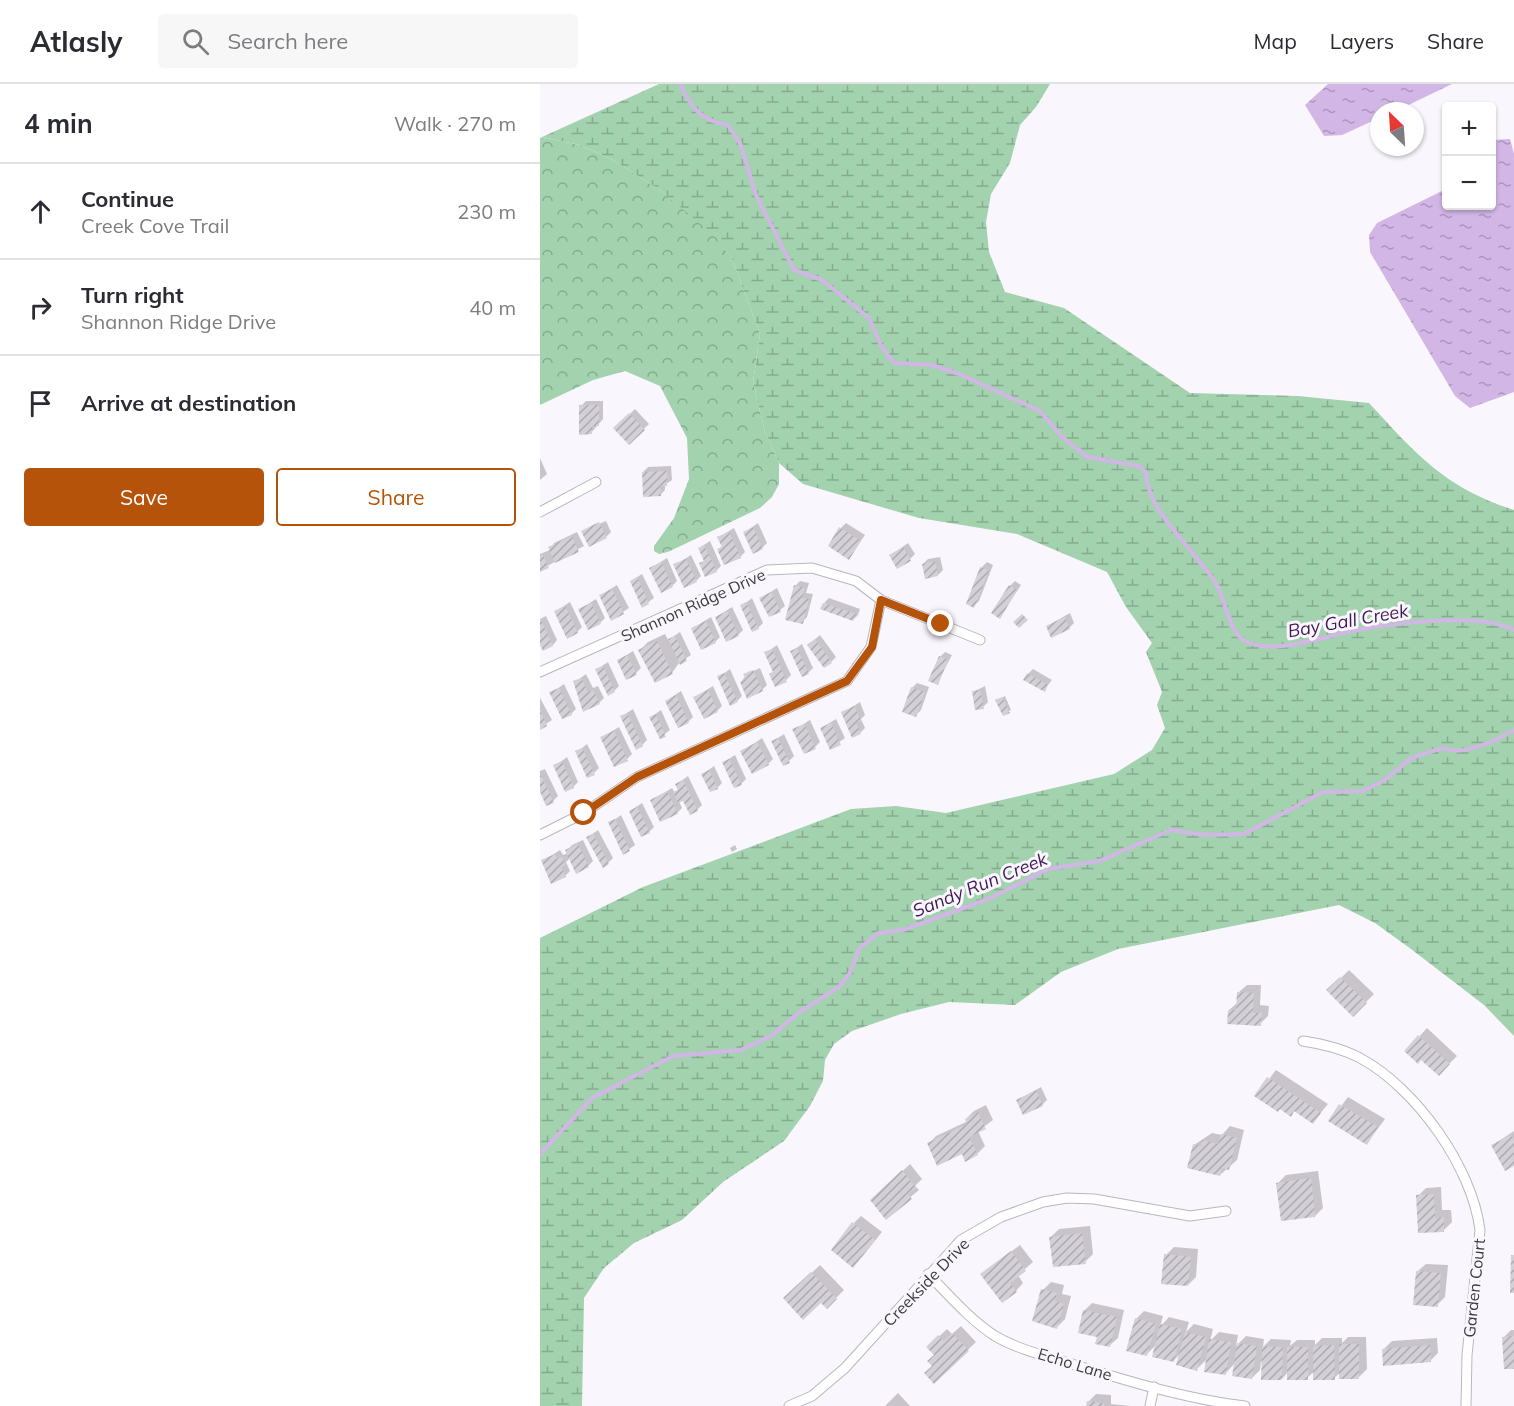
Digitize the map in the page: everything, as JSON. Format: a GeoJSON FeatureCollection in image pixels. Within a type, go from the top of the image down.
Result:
{"type":"FeatureCollection","features":[{"type":"Feature","properties":{"kind":"street"},"geometry":{"type":"LineString","coordinates":[[540,512],[596,482]]}},
{"type":"Feature","properties":{"kind":"street","name":"Shannon Ridge Drive"},"geometry":{"type":"LineString","coordinates":[[540,672],[767,570],[812,567],[856,581],[881,600],[981,640]]}},
{"type":"Feature","properties":{"kind":"street"},"geometry":{"type":"LineString","coordinates":[[540,835],[584,813],[637,777],[847,681],[872,647],[881,600]]}},
{"type":"Feature","properties":{"kind":"street","name":"Garden Court"},"geometry":{"type":"LineString","coordinates":[[1304,1041],[1326,1045],[1360,1058],[1390,1078],[1423,1112],[1466,1182],[1478,1209],[1480,1230],[1467,1355],[1466,1406]]}},
{"type":"Feature","properties":{"kind":"street","name":"Creekside Drive"},"geometry":{"type":"LineString","coordinates":[[789,1406],[812,1396],[845,1368],[961,1240],[1001,1217],[1043,1202],[1067,1198],[1094,1200],[1190,1216],[1226,1211]]}},
{"type":"Feature","properties":{"kind":"street","name":"Echo Lane"},"geometry":{"type":"LineString","coordinates":[[928,1274],[996,1336],[1023,1349],[1154,1387],[1219,1403],[1245,1406]]}},
{"type":"Feature","properties":{"kind":"street"},"geometry":{"type":"LineString","coordinates":[[1150,1406],[1154,1387]]}},
{"type":"Feature","properties":{"kind":"green space"},"geometry":{"type":"Polygon","coordinates":[[[659,84],[1050,84],[1036,107],[1020,125],[1010,163],[991,194],[986,222],[989,252],[1005,292],[1064,308],[1190,393],[1298,396],[1369,403],[1417,453],[1450,480],[1490,501],[1514,510],[1514,1036],[1484,1005],[1411,949],[1375,923],[1339,905],[1118,949],[1061,972],[1015,1005],[949,1002],[901,1014],[852,1031],[834,1044],[825,1060],[823,1081],[810,1106],[784,1141],[723,1182],[682,1220],[634,1243],[604,1268],[584,1298],[582,1406],[540,1406],[540,938],[643,887],[851,809],[896,806],[946,813],[1114,774],[1152,750],[1165,728],[1157,705],[1162,692],[1146,652],[1152,643],[1126,607],[1107,572],[1017,534],[919,518],[803,484],[779,463],[765,432],[753,382],[760,334],[732,259],[715,236],[660,190],[613,160],[580,145],[542,137],[659,84]]]}},
{"type":"Feature","properties":{"kind":"green space"},"geometry":{"type":"Polygon","coordinates":[[[540,138],[580,145],[613,160],[660,190],[715,235],[732,259],[760,334],[753,382],[765,432],[779,463],[779,484],[772,497],[760,508],[668,552],[659,554],[654,551],[654,546],[674,518],[689,479],[687,438],[660,386],[625,371],[593,380],[540,405],[540,138]]]}},
{"type":"Feature","properties":{"kind":"water"},"geometry":{"type":"Polygon","coordinates":[[[1328,84],[1452,84],[1415,102],[1370,102],[1370,122],[1342,135],[1324,136],[1305,105],[1328,84]]]}},
{"type":"Feature","properties":{"kind":"water"},"geometry":{"type":"Polygon","coordinates":[[[1510,139],[1514,154],[1514,392],[1470,408],[1455,396],[1370,252],[1369,235],[1377,223],[1442,191],[1442,210],[1496,210],[1496,140],[1510,139]]]}},
{"type":"Feature","properties":{"kind":"building"},"geometry":{"type":"Polygon","coordinates":[[[579,405],[599,405],[599,426],[592,426],[592,434],[579,435],[579,405]]]}},
{"type":"Feature","properties":{"kind":"building"},"geometry":{"type":"Polygon","coordinates":[[[629,413],[645,430],[629,445],[613,428],[629,413]]]}},
{"type":"Feature","properties":{"kind":"building"},"geometry":{"type":"Polygon","coordinates":[[[667,471],[667,486],[660,486],[661,496],[643,497],[642,472],[667,471]]]}},
{"type":"Feature","properties":{"kind":"building"},"geometry":{"type":"Polygon","coordinates":[[[599,522],[607,538],[589,547],[581,531],[599,522]]]}},
{"type":"Feature","properties":{"kind":"building"},"geometry":{"type":"Polygon","coordinates":[[[753,527],[763,549],[753,554],[743,532],[753,527]]]}},
{"type":"Feature","properties":{"kind":"building"},"geometry":{"type":"Polygon","coordinates":[[[839,527],[861,541],[849,560],[828,546],[839,527]]]}},
{"type":"Feature","properties":{"kind":"building"},"geometry":{"type":"Polygon","coordinates":[[[729,532],[741,558],[724,565],[717,549],[722,547],[717,537],[729,532]]]}},
{"type":"Feature","properties":{"kind":"building"},"geometry":{"type":"Polygon","coordinates":[[[572,536],[579,552],[555,563],[548,547],[572,536]]]}},
{"type":"Feature","properties":{"kind":"building"},"geometry":{"type":"Polygon","coordinates":[[[704,545],[717,572],[705,577],[699,563],[704,561],[698,548],[704,545]]]}},
{"type":"Feature","properties":{"kind":"building"},"geometry":{"type":"Polygon","coordinates":[[[903,547],[911,561],[897,569],[889,555],[903,547]]]}},
{"type":"Feature","properties":{"kind":"building"},"geometry":{"type":"Polygon","coordinates":[[[543,555],[549,568],[540,572],[540,556],[543,555]]]}},
{"type":"Feature","properties":{"kind":"building"},"geometry":{"type":"Polygon","coordinates":[[[686,559],[697,582],[684,588],[673,564],[686,559]]]}},
{"type":"Feature","properties":{"kind":"building"},"geometry":{"type":"Polygon","coordinates":[[[935,561],[938,576],[925,579],[922,564],[935,561]]]}},
{"type":"Feature","properties":{"kind":"building"},"geometry":{"type":"Polygon","coordinates":[[[661,562],[673,587],[661,593],[649,568],[661,562]]]}},
{"type":"Feature","properties":{"kind":"building"},"geometry":{"type":"Polygon","coordinates":[[[980,567],[989,570],[974,608],[966,604],[980,567]]]}},
{"type":"Feature","properties":{"kind":"building"},"geometry":{"type":"Polygon","coordinates":[[[637,577],[649,604],[642,608],[630,581],[637,577]]]}},
{"type":"Feature","properties":{"kind":"building"},"geometry":{"type":"Polygon","coordinates":[[[794,585],[805,588],[802,598],[809,599],[803,624],[785,620],[794,585]]]}},
{"type":"Feature","properties":{"kind":"building"},"geometry":{"type":"Polygon","coordinates":[[[1009,585],[1017,590],[1000,619],[991,613],[1009,585]]]}},
{"type":"Feature","properties":{"kind":"building"},"geometry":{"type":"Polygon","coordinates":[[[612,589],[624,614],[611,621],[599,595],[612,589]]]}},
{"type":"Feature","properties":{"kind":"building"},"geometry":{"type":"Polygon","coordinates":[[[771,592],[781,612],[769,617],[759,598],[771,592]]]}},
{"type":"Feature","properties":{"kind":"building"},"geometry":{"type":"Polygon","coordinates":[[[746,602],[759,629],[752,632],[740,605],[746,602]]]}},
{"type":"Feature","properties":{"kind":"building"},"geometry":{"type":"Polygon","coordinates":[[[591,603],[601,624],[588,630],[578,609],[591,603]]]}},
{"type":"Feature","properties":{"kind":"building"},"geometry":{"type":"Polygon","coordinates":[[[823,603],[856,614],[853,621],[820,609],[823,603]]]}},
{"type":"Feature","properties":{"kind":"building"},"geometry":{"type":"Polygon","coordinates":[[[565,606],[578,633],[567,639],[554,611],[565,606]]]}},
{"type":"Feature","properties":{"kind":"building"},"geometry":{"type":"Polygon","coordinates":[[[727,611],[739,636],[726,642],[715,617],[727,611]]]}},
{"type":"Feature","properties":{"kind":"building"},"geometry":{"type":"Polygon","coordinates":[[[1022,614],[1028,620],[1019,628],[1013,622],[1022,614]]]}},
{"type":"Feature","properties":{"kind":"building"},"geometry":{"type":"Polygon","coordinates":[[[1065,617],[1070,629],[1051,638],[1046,626],[1065,617]]]}},
{"type":"Feature","properties":{"kind":"building"},"geometry":{"type":"Polygon","coordinates":[[[540,618],[553,646],[543,651],[540,645],[540,618]]]}},
{"type":"Feature","properties":{"kind":"building"},"geometry":{"type":"Polygon","coordinates":[[[706,621],[716,643],[701,650],[691,628],[706,621]]]}},
{"type":"Feature","properties":{"kind":"building"},"geometry":{"type":"Polygon","coordinates":[[[675,636],[687,661],[680,665],[668,639],[675,636]]]}},
{"type":"Feature","properties":{"kind":"building"},"geometry":{"type":"Polygon","coordinates":[[[815,639],[832,663],[824,668],[807,645],[815,639]]]}},
{"type":"Feature","properties":{"kind":"building"},"geometry":{"type":"Polygon","coordinates":[[[657,641],[673,674],[655,683],[638,650],[657,641]]]}},
{"type":"Feature","properties":{"kind":"building"},"geometry":{"type":"Polygon","coordinates":[[[797,648],[809,674],[802,677],[790,651],[797,648]]]}},
{"type":"Feature","properties":{"kind":"building"},"geometry":{"type":"Polygon","coordinates":[[[772,649],[787,682],[775,687],[769,674],[773,672],[764,652],[772,649]]]}},
{"type":"Feature","properties":{"kind":"building"},"geometry":{"type":"Polygon","coordinates":[[[627,655],[637,675],[626,680],[617,660],[627,655]]]}},
{"type":"Feature","properties":{"kind":"building"},"geometry":{"type":"Polygon","coordinates":[[[939,656],[948,660],[938,685],[928,681],[939,656]]]}},
{"type":"Feature","properties":{"kind":"building"},"geometry":{"type":"Polygon","coordinates":[[[603,666],[615,692],[608,696],[595,669],[603,666]]]}},
{"type":"Feature","properties":{"kind":"building"},"geometry":{"type":"Polygon","coordinates":[[[753,670],[763,691],[747,699],[740,682],[746,679],[743,674],[753,670]]]}},
{"type":"Feature","properties":{"kind":"building"},"geometry":{"type":"Polygon","coordinates":[[[724,673],[738,702],[730,706],[717,676],[724,673]]]}},
{"type":"Feature","properties":{"kind":"building"},"geometry":{"type":"Polygon","coordinates":[[[1027,673],[1048,685],[1045,692],[1023,680],[1027,673]]]}},
{"type":"Feature","properties":{"kind":"building"},"geometry":{"type":"Polygon","coordinates":[[[581,678],[588,692],[593,690],[600,704],[583,712],[573,681],[581,678]]]}},
{"type":"Feature","properties":{"kind":"building"},"geometry":{"type":"Polygon","coordinates":[[[911,687],[925,692],[916,717],[902,712],[911,687]]]}},
{"type":"Feature","properties":{"kind":"building"},"geometry":{"type":"Polygon","coordinates":[[[559,688],[572,715],[562,719],[549,692],[559,688]]]}},
{"type":"Feature","properties":{"kind":"building"},"geometry":{"type":"Polygon","coordinates":[[[708,690],[718,712],[704,719],[693,697],[708,690]]]}},
{"type":"Feature","properties":{"kind":"building"},"geometry":{"type":"Polygon","coordinates":[[[980,690],[984,709],[975,710],[972,691],[980,690]]]}},
{"type":"Feature","properties":{"kind":"building"},"geometry":{"type":"Polygon","coordinates":[[[676,695],[689,723],[678,728],[665,701],[676,695]]]}},
{"type":"Feature","properties":{"kind":"building"},"geometry":{"type":"Polygon","coordinates":[[[1002,697],[1010,713],[1003,716],[995,700],[1002,697]]]}},
{"type":"Feature","properties":{"kind":"building"},"geometry":{"type":"Polygon","coordinates":[[[854,706],[861,721],[856,723],[861,734],[852,738],[841,712],[854,706]]]}},
{"type":"Feature","properties":{"kind":"building"},"geometry":{"type":"Polygon","coordinates":[[[540,710],[547,726],[540,730],[540,710]]]}},
{"type":"Feature","properties":{"kind":"building"},"geometry":{"type":"Polygon","coordinates":[[[627,713],[643,746],[636,750],[620,716],[627,713]]]}},
{"type":"Feature","properties":{"kind":"building"},"geometry":{"type":"Polygon","coordinates":[[[656,714],[666,737],[660,739],[649,717],[656,714]]]}},
{"type":"Feature","properties":{"kind":"building"},"geometry":{"type":"Polygon","coordinates":[[[831,723],[841,745],[830,750],[820,728],[831,723]]]}},
{"type":"Feature","properties":{"kind":"building"},"geometry":{"type":"Polygon","coordinates":[[[804,724],[816,749],[804,754],[792,729],[804,724]]]}},
{"type":"Feature","properties":{"kind":"building"},"geometry":{"type":"Polygon","coordinates":[[[614,731],[628,761],[614,767],[600,737],[614,731]]]}},
{"type":"Feature","properties":{"kind":"building"},"geometry":{"type":"Polygon","coordinates":[[[778,738],[790,763],[783,766],[771,741],[778,738]]]}},
{"type":"Feature","properties":{"kind":"building"},"geometry":{"type":"Polygon","coordinates":[[[757,742],[769,765],[752,774],[740,751],[757,742]]]}},
{"type":"Feature","properties":{"kind":"building"},"geometry":{"type":"Polygon","coordinates":[[[582,748],[595,775],[587,778],[575,751],[582,748]]]}},
{"type":"Feature","properties":{"kind":"building"},"geometry":{"type":"Polygon","coordinates":[[[729,759],[742,785],[734,788],[722,762],[729,759]]]}},
{"type":"Feature","properties":{"kind":"building"},"geometry":{"type":"Polygon","coordinates":[[[562,761],[574,788],[565,792],[553,765],[562,761]]]}},
{"type":"Feature","properties":{"kind":"building"},"geometry":{"type":"Polygon","coordinates":[[[709,770],[718,789],[710,792],[701,774],[709,770]]]}},
{"type":"Feature","properties":{"kind":"building"},"geometry":{"type":"Polygon","coordinates":[[[540,773],[554,803],[546,806],[540,792],[540,773]]]}},
{"type":"Feature","properties":{"kind":"building"},"geometry":{"type":"Polygon","coordinates":[[[683,780],[698,811],[690,815],[683,801],[678,803],[673,792],[678,790],[675,784],[683,780]]]}},
{"type":"Feature","properties":{"kind":"building"},"geometry":{"type":"Polygon","coordinates":[[[667,791],[678,814],[660,822],[650,800],[667,791]]]}},
{"type":"Feature","properties":{"kind":"building"},"geometry":{"type":"Polygon","coordinates":[[[637,807],[650,833],[641,837],[629,811],[637,807]]]}},
{"type":"Feature","properties":{"kind":"building"},"geometry":{"type":"Polygon","coordinates":[[[615,819],[630,851],[623,855],[608,822],[615,819]]]}},
{"type":"Feature","properties":{"kind":"building"},"geometry":{"type":"Polygon","coordinates":[[[593,834],[609,864],[603,868],[586,837],[593,834]]]}},
{"type":"Feature","properties":{"kind":"building"},"geometry":{"type":"Polygon","coordinates":[[[578,844],[589,867],[576,874],[565,850],[578,844]]]}},
{"type":"Feature","properties":{"kind":"building"},"geometry":{"type":"Polygon","coordinates":[[[555,854],[557,859],[562,857],[566,865],[561,867],[566,877],[551,884],[541,860],[555,854]]]}},
{"type":"Feature","properties":{"kind":"building"},"geometry":{"type":"Polygon","coordinates":[[[1340,977],[1367,1003],[1353,1017],[1326,990],[1340,977]]]}},
{"type":"Feature","properties":{"kind":"building"},"geometry":{"type":"Polygon","coordinates":[[[1237,992],[1254,993],[1253,1013],[1262,1013],[1261,1026],[1227,1024],[1228,1010],[1236,1010],[1237,992]]]}},
{"type":"Feature","properties":{"kind":"building"},"geometry":{"type":"Polygon","coordinates":[[[1418,1035],[1450,1064],[1439,1076],[1421,1060],[1418,1064],[1404,1051],[1418,1035]]]}},
{"type":"Feature","properties":{"kind":"building"},"geometry":{"type":"Polygon","coordinates":[[[1267,1077],[1321,1113],[1313,1124],[1294,1111],[1291,1117],[1280,1109],[1278,1112],[1254,1096],[1267,1077]]]}},
{"type":"Feature","properties":{"kind":"building"},"geometry":{"type":"Polygon","coordinates":[[[1036,1090],[1043,1106],[1023,1115],[1016,1100],[1036,1090]]]}},
{"type":"Feature","properties":{"kind":"building"},"geometry":{"type":"Polygon","coordinates":[[[1339,1104],[1378,1127],[1367,1145],[1328,1121],[1339,1104]]]}},
{"type":"Feature","properties":{"kind":"building"},"geometry":{"type":"Polygon","coordinates":[[[978,1112],[986,1129],[969,1137],[978,1155],[965,1162],[962,1154],[937,1166],[927,1143],[967,1124],[965,1119],[978,1112]]]}},
{"type":"Feature","properties":{"kind":"building"},"geometry":{"type":"Polygon","coordinates":[[[1221,1134],[1237,1138],[1229,1170],[1222,1168],[1220,1176],[1187,1168],[1193,1144],[1201,1146],[1202,1140],[1218,1144],[1221,1134]]]}},
{"type":"Feature","properties":{"kind":"building"},"geometry":{"type":"Polygon","coordinates":[[[1511,1135],[1514,1141],[1514,1166],[1505,1171],[1491,1145],[1511,1135]]]}},
{"type":"Feature","properties":{"kind":"building"},"geometry":{"type":"Polygon","coordinates":[[[902,1170],[916,1188],[908,1194],[912,1199],[886,1220],[870,1200],[902,1170]]]}},
{"type":"Feature","properties":{"kind":"building"},"geometry":{"type":"Polygon","coordinates":[[[1311,1178],[1315,1217],[1281,1221],[1276,1183],[1311,1178]]]}},
{"type":"Feature","properties":{"kind":"building"},"geometry":{"type":"Polygon","coordinates":[[[1434,1194],[1435,1218],[1444,1217],[1444,1232],[1418,1233],[1416,1195],[1434,1194]]]}},
{"type":"Feature","properties":{"kind":"building"},"geometry":{"type":"Polygon","coordinates":[[[852,1222],[875,1240],[853,1268],[831,1250],[852,1222]]]}},
{"type":"Feature","properties":{"kind":"building"},"geometry":{"type":"Polygon","coordinates":[[[1082,1233],[1086,1264],[1053,1267],[1049,1237],[1082,1233]]]}},
{"type":"Feature","properties":{"kind":"building"},"geometry":{"type":"Polygon","coordinates":[[[1011,1251],[1026,1271],[1010,1283],[1017,1292],[1002,1303],[980,1274],[1011,1251]]]}},
{"type":"Feature","properties":{"kind":"building"},"geometry":{"type":"Polygon","coordinates":[[[1164,1254],[1191,1257],[1188,1286],[1161,1284],[1164,1254]]]}},
{"type":"Feature","properties":{"kind":"building"},"geometry":{"type":"Polygon","coordinates":[[[1511,1255],[1514,1255],[1514,1293],[1510,1293],[1511,1255]]]}},
{"type":"Feature","properties":{"kind":"building"},"geometry":{"type":"Polygon","coordinates":[[[1416,1271],[1441,1273],[1438,1307],[1413,1305],[1416,1271]]]}},
{"type":"Feature","properties":{"kind":"building"},"geometry":{"type":"Polygon","coordinates":[[[811,1272],[837,1299],[827,1309],[821,1303],[803,1320],[783,1298],[811,1272]]]}},
{"type":"Feature","properties":{"kind":"building"},"geometry":{"type":"Polygon","coordinates":[[[1041,1289],[1057,1293],[1055,1301],[1064,1304],[1057,1329],[1032,1321],[1041,1289]]]}},
{"type":"Feature","properties":{"kind":"building"},"geometry":{"type":"Polygon","coordinates":[[[1083,1310],[1117,1317],[1110,1347],[1095,1344],[1097,1337],[1078,1333],[1083,1310]]]}},
{"type":"Feature","properties":{"kind":"building"},"geometry":{"type":"Polygon","coordinates":[[[1135,1318],[1156,1324],[1147,1356],[1126,1351],[1135,1318]]]}},
{"type":"Feature","properties":{"kind":"building"},"geometry":{"type":"Polygon","coordinates":[[[1160,1324],[1182,1329],[1174,1362],[1152,1357],[1160,1324]]]}},
{"type":"Feature","properties":{"kind":"building"},"geometry":{"type":"Polygon","coordinates":[[[1185,1332],[1206,1337],[1197,1371],[1176,1365],[1185,1332]]]}},
{"type":"Feature","properties":{"kind":"building"},"geometry":{"type":"Polygon","coordinates":[[[952,1333],[969,1351],[934,1384],[924,1373],[932,1366],[927,1361],[934,1355],[926,1347],[938,1335],[944,1341],[952,1333]]]}},
{"type":"Feature","properties":{"kind":"building"},"geometry":{"type":"Polygon","coordinates":[[[1514,1336],[1514,1369],[1504,1369],[1502,1337],[1514,1336]]]}},
{"type":"Feature","properties":{"kind":"building"},"geometry":{"type":"Polygon","coordinates":[[[1209,1339],[1231,1342],[1226,1375],[1204,1372],[1209,1339]]]}},
{"type":"Feature","properties":{"kind":"building"},"geometry":{"type":"Polygon","coordinates":[[[1237,1343],[1257,1346],[1252,1379],[1232,1376],[1237,1343]]]}},
{"type":"Feature","properties":{"kind":"building"},"geometry":{"type":"Polygon","coordinates":[[[1339,1344],[1359,1344],[1359,1379],[1339,1379],[1339,1344]]]}},
{"type":"Feature","properties":{"kind":"building"},"geometry":{"type":"Polygon","coordinates":[[[1334,1345],[1335,1380],[1313,1380],[1313,1346],[1334,1345]]]}},
{"type":"Feature","properties":{"kind":"building"},"geometry":{"type":"Polygon","coordinates":[[[1430,1345],[1431,1362],[1383,1366],[1382,1349],[1430,1345]]]}},
{"type":"Feature","properties":{"kind":"building"},"geometry":{"type":"Polygon","coordinates":[[[1262,1346],[1283,1347],[1282,1380],[1261,1380],[1262,1346]]]}},
{"type":"Feature","properties":{"kind":"building"},"geometry":{"type":"Polygon","coordinates":[[[1287,1347],[1308,1347],[1308,1380],[1287,1380],[1287,1347]]]}},
{"type":"Feature","properties":{"kind":"building"},"geometry":{"type":"Polygon","coordinates":[[[1087,1401],[1104,1403],[1104,1406],[1086,1406],[1087,1401]]]}},
{"type":"Feature","properties":{"kind":"waterway","name":"Bay Gall Creek"},"geometry":{"type":"LineString","coordinates":[[680,84],[688,100],[698,112],[704,117],[728,125],[740,143],[756,195],[794,270],[822,280],[869,318],[881,346],[894,363],[932,365],[959,374],[1040,411],[1062,437],[1087,457],[1139,466],[1146,473],[1148,485],[1158,509],[1216,583],[1231,622],[1242,639],[1253,644],[1281,646],[1370,628],[1412,622],[1458,620],[1480,621],[1514,630]]}},
{"type":"Feature","properties":{"kind":"waterway","name":"Sandy Run Creek"},"geometry":{"type":"LineString","coordinates":[[540,1154],[592,1098],[673,1056],[741,1050],[771,1036],[797,1014],[840,986],[850,973],[859,949],[878,933],[903,930],[991,898],[1048,869],[1099,861],[1171,830],[1204,835],[1244,834],[1323,792],[1363,791],[1385,780],[1411,758],[1442,748],[1460,751],[1469,749],[1489,743],[1514,730]]}},
{"type":"Feature","properties":{"kind":"route"},"geometry":{"type":"LineString","coordinates":[[584,813],[637,777],[847,681],[872,647],[881,600],[941,624]]}}]}
